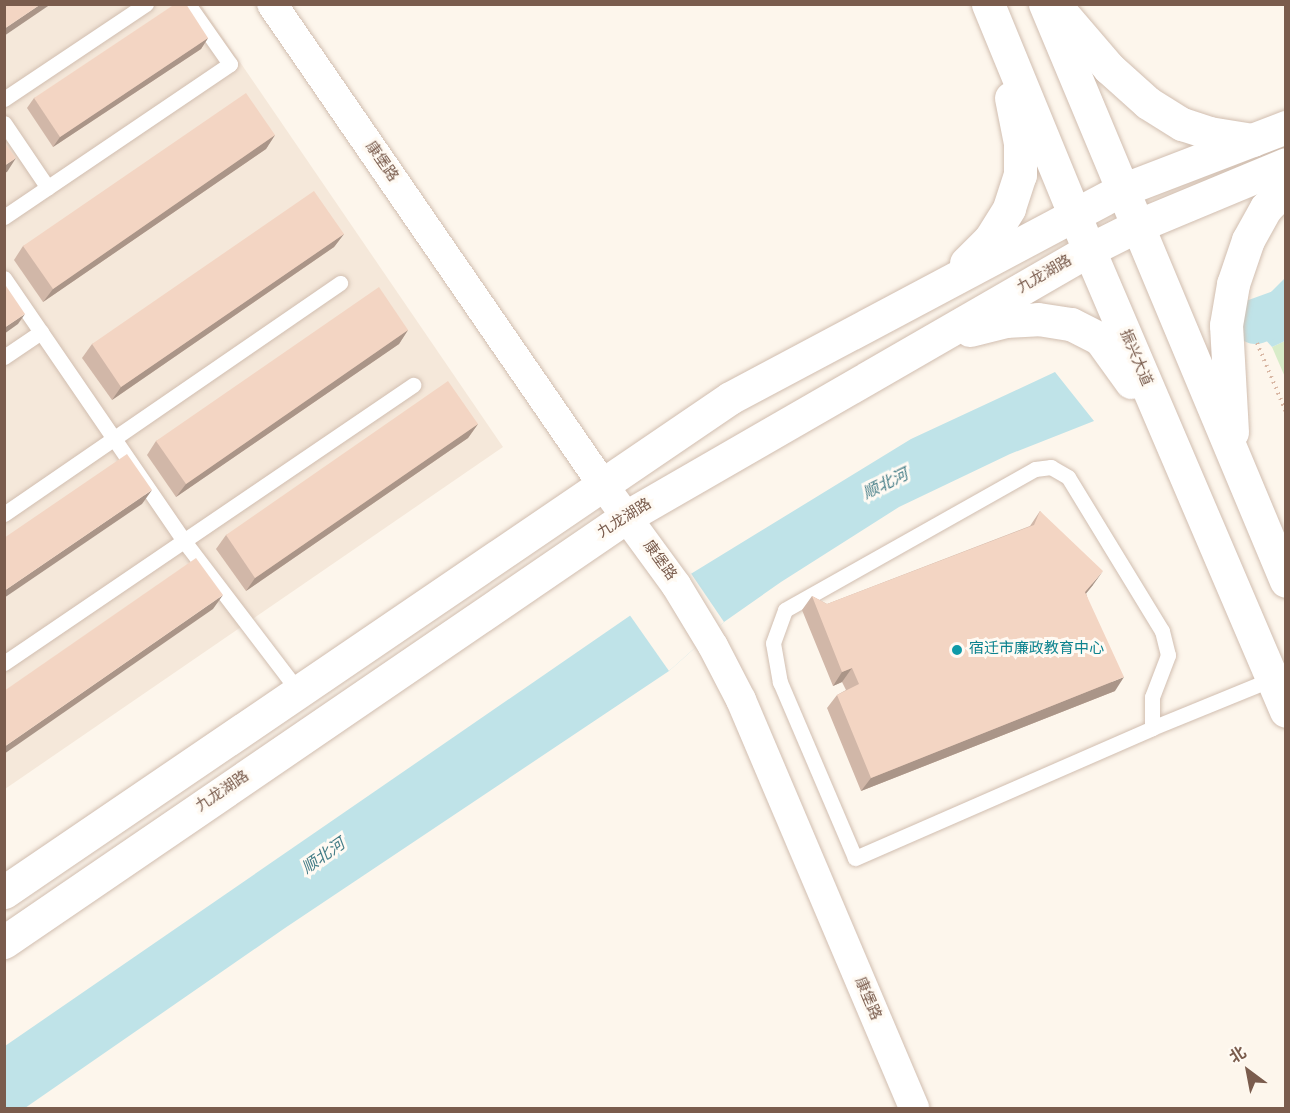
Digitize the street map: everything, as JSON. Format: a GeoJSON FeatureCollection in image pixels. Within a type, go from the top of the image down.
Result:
{"type":"FeatureCollection","features":[{"type":"Feature","properties":{"kind":"street","name":"康堡路"},"geometry":{"type":"LineString","coordinates":[[272,4],[603,485],[676,585],[741,700],[914,1108]]}},
{"type":"Feature","properties":{"kind":"street"},"geometry":{"type":"LineString","coordinates":[[1045,4],[1286,581]]}},
{"type":"Feature","properties":{"kind":"street"},"geometry":{"type":"LineString","coordinates":[[1054,4],[1109,68],[1148,103],[1182,124],[1209,133],[1252,140]]}},
{"type":"Feature","properties":{"kind":"street"},"geometry":{"type":"LineString","coordinates":[[948,281],[990,239],[1009,208],[1020,175],[1020,143],[991,11]]}},
{"type":"Feature","properties":{"kind":"street","name":"振兴大道"},"geometry":{"type":"LineString","coordinates":[[991,11],[1089,250],[1286,711]]}},
{"type":"Feature","properties":{"kind":"street"},"geometry":{"type":"LineString","coordinates":[[4,892],[300,693],[730,398],[1122,190],[1286,127]]}},
{"type":"Feature","properties":{"kind":"street","name":"九龙湖路"},"geometry":{"type":"LineString","coordinates":[[4,942],[626,517],[1089,250],[1137,226],[1286,164]]}},
{"type":"Feature","properties":{"kind":"street"},"geometry":{"type":"LineString","coordinates":[[1233,457],[1226,325],[1233,284],[1248,240],[1266,208],[1286,187]]}},
{"type":"Feature","properties":{"kind":"street"},"geometry":{"type":"LineString","coordinates":[[933,340],[1005,321],[1038,319],[1071,324],[1100,339],[1107,347],[1172,444]]}},
{"type":"Feature","properties":{"kind":"lane"},"geometry":{"type":"LineString","coordinates":[[4,99],[146,4]]}},
{"type":"Feature","properties":{"kind":"lane"},"geometry":{"type":"LineString","coordinates":[[4,218],[230,64],[188,4]]}},
{"type":"Feature","properties":{"kind":"lane"},"geometry":{"type":"LineString","coordinates":[[4,123],[48,188]]}},
{"type":"Feature","properties":{"kind":"lane"},"geometry":{"type":"LineString","coordinates":[[4,278],[184,541],[300,693]]}},
{"type":"Feature","properties":{"kind":"lane"},"geometry":{"type":"LineString","coordinates":[[4,514],[340,283]]}},
{"type":"Feature","properties":{"kind":"lane"},"geometry":{"type":"LineString","coordinates":[[4,357],[41,332]]}},
{"type":"Feature","properties":{"kind":"lane"},"geometry":{"type":"LineString","coordinates":[[4,663],[413,385]]}},
{"type":"Feature","properties":{"kind":"lane"},"geometry":{"type":"LineString","coordinates":[[1152,728],[1152,697],[1168,655],[1162,631],[1068,477],[1051,467],[1035,469],[785,610],[773,644],[780,682],[855,858],[1152,728],[1272,679]]}},
{"type":"Feature","properties":{"kind":"path"},"geometry":{"type":"LineString","coordinates":[[1255,337],[1286,412]]}},
{"type":"Feature","properties":{"kind":"shaded area"},"geometry":{"type":"Polygon","coordinates":[[[5,5],[201,5],[503,447],[5,789],[5,5]]]}},
{"type":"Feature","properties":{"kind":"green space"},"geometry":{"type":"Polygon","coordinates":[[[1285,341],[1285,377],[1272,347],[1285,341]]]}},
{"type":"Feature","properties":{"kind":"water"},"geometry":{"type":"Polygon","coordinates":[[[1285,278],[1285,341],[1272,347],[1264,338],[1260,303],[1285,278]]]}},
{"type":"Feature","properties":{"kind":"water"},"geometry":{"type":"Polygon","coordinates":[[[1055,372],[1094,421],[1010,454],[899,507],[781,582],[724,622],[669,671],[285,928],[25,1108],[5,1108],[5,1046],[689,575],[911,439],[1055,372]]]}},
{"type":"Feature","properties":{"kind":"pier"},"geometry":{"type":"Polygon","coordinates":[[[690,572],[724,622],[669,671],[629,614],[690,572]]]}},
{"type":"Feature","properties":{"kind":"building"},"geometry":{"type":"Polygon","coordinates":[[[4,4],[41,4],[4,29],[4,4]]]}},
{"type":"Feature","properties":{"kind":"building"},"geometry":{"type":"Polygon","coordinates":[[[175,4],[186,4],[208,38],[60,137],[34,98],[175,4]]]}},
{"type":"Feature","properties":{"kind":"building"},"geometry":{"type":"Polygon","coordinates":[[[246,93],[275,135],[53,289],[23,246],[246,93]]]}},
{"type":"Feature","properties":{"kind":"building"},"geometry":{"type":"Polygon","coordinates":[[[4,142],[16,158],[4,166],[4,142]]]}},
{"type":"Feature","properties":{"kind":"building"},"geometry":{"type":"Polygon","coordinates":[[[314,191],[344,234],[121,387],[92,344],[314,191]]]}},
{"type":"Feature","properties":{"kind":"building"},"geometry":{"type":"Polygon","coordinates":[[[4,283],[25,314],[4,328],[4,283]]]}},
{"type":"Feature","properties":{"kind":"building"},"geometry":{"type":"Polygon","coordinates":[[[379,287],[408,330],[186,484],[156,441],[379,287]]]}},
{"type":"Feature","properties":{"kind":"building"},"geometry":{"type":"Polygon","coordinates":[[[448,381],[478,424],[255,578],[226,535],[448,381]]]}},
{"type":"Feature","properties":{"kind":"building"},"geometry":{"type":"Polygon","coordinates":[[[127,454],[152,490],[4,591],[4,538],[127,454]]]}},
{"type":"Feature","properties":{"kind":"building","name":"宿迁市廉政教育中心"},"geometry":{"type":"Polygon","coordinates":[[[1040,511],[1103,571],[1085,592],[1124,677],[871,778],[837,695],[859,684],[852,668],[842,672],[812,596],[827,604],[1034,525],[1040,511]]]}},
{"type":"Feature","properties":{"kind":"building"},"geometry":{"type":"Polygon","coordinates":[[[196,558],[223,595],[4,747],[4,691],[196,558]]]}},
{"type":"Feature","properties":{"kind":"waterway","name":"顺北河"},"geometry":{"type":"LineString","coordinates":[[1255,321],[1286,310]]}},
{"type":"Feature","properties":{"kind":"place","name":"宿迁市廉政教育中心"},"geometry":{"type":"Point","coordinates":[957,650]}}]}
